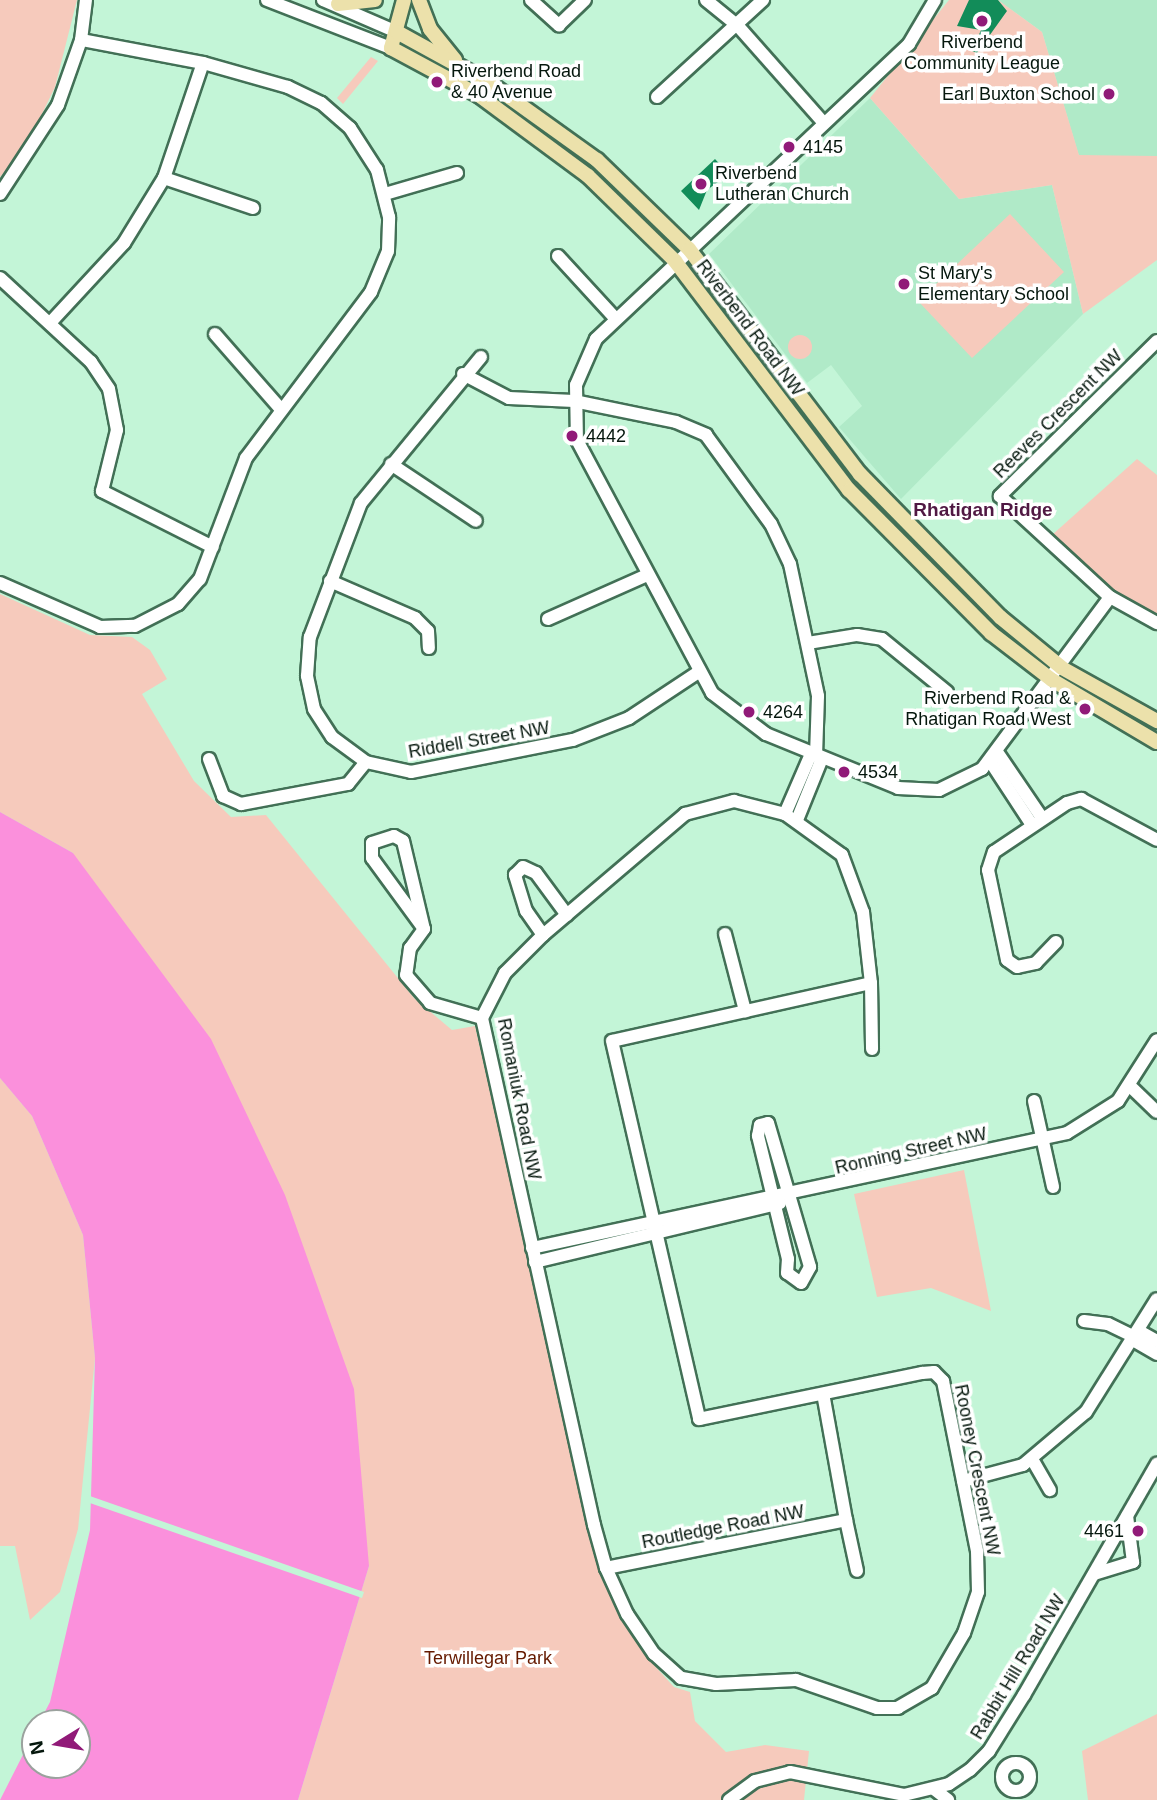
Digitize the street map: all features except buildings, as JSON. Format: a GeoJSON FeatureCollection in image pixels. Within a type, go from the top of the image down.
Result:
{"type":"FeatureCollection","features":[{"type":"Feature","properties":{"kind":"main road"},"geometry":{"type":"LineString","coordinates":[[338,4],[375,0]]}},
{"type":"Feature","properties":{"kind":"main road"},"geometry":{"type":"LineString","coordinates":[[391,48],[404,0]]}},
{"type":"Feature","properties":{"kind":"main road"},"geometry":{"type":"LineString","coordinates":[[419,0],[430,29],[461,66]]}},
{"type":"Feature","properties":{"kind":"main road","name":"Riverbend Road NW"},"geometry":{"type":"LineString","coordinates":[[397,32],[461,66],[597,160],[689,249],[860,474],[1000,617],[1062,667],[1157,720]]}},
{"type":"Feature","properties":{"kind":"main road","name":"Riverbend Road NW"},"geometry":{"type":"LineString","coordinates":[[391,48],[480,96],[588,176],[675,261],[849,490],[991,633],[1052,680],[1157,741]]}},
{"type":"Feature","properties":{"kind":"street"},"geometry":{"type":"LineString","coordinates":[[0,194],[48,125],[81,40],[86,0]]}},
{"type":"Feature","properties":{"kind":"street","name":"Riverbend Road NW"},"geometry":{"type":"LineString","coordinates":[[267,0],[391,48]]}},
{"type":"Feature","properties":{"kind":"street","name":"Riverbend Road NW"},"geometry":{"type":"LineString","coordinates":[[323,0],[338,4],[397,32]]}},
{"type":"Feature","properties":{"kind":"street"},"geometry":{"type":"LineString","coordinates":[[531,0],[559,25],[585,0]]}},
{"type":"Feature","properties":{"kind":"street"},"geometry":{"type":"LineString","coordinates":[[706,0],[738,26],[822,121]]}},
{"type":"Feature","properties":{"kind":"street"},"geometry":{"type":"LineString","coordinates":[[657,97],[738,26],[762,0]]}},
{"type":"Feature","properties":{"kind":"street"},"geometry":{"type":"LineString","coordinates":[[935,0],[909,44],[822,121],[615,318],[582,361],[574,401],[581,453],[697,673],[738,717],[816,756],[918,792],[963,782],[994,756],[1062,667],[1110,597],[1157,623]]}},
{"type":"Feature","properties":{"kind":"street"},"geometry":{"type":"LineString","coordinates":[[0,583],[91,625],[135,626],[187,596],[213,547],[246,458],[279,407],[377,282],[389,240],[385,194],[365,148],[331,111],[288,87],[203,63],[81,40]]}},
{"type":"Feature","properties":{"kind":"street"},"geometry":{"type":"LineString","coordinates":[[50,323],[124,243],[164,178],[203,63]]}},
{"type":"Feature","properties":{"kind":"street"},"geometry":{"type":"LineString","coordinates":[[385,194],[457,173]]}},
{"type":"Feature","properties":{"kind":"street"},"geometry":{"type":"LineString","coordinates":[[164,178],[253,208]]}},
{"type":"Feature","properties":{"kind":"street"},"geometry":{"type":"LineString","coordinates":[[558,256],[615,318]]}},
{"type":"Feature","properties":{"kind":"street"},"geometry":{"type":"LineString","coordinates":[[0,278],[98,370],[113,399],[117,430],[102,491],[213,547]]}},
{"type":"Feature","properties":{"kind":"street"},"geometry":{"type":"LineString","coordinates":[[215,334],[279,407]]}},
{"type":"Feature","properties":{"kind":"street","name":"Reeves Crescent NW"},"geometry":{"type":"LineString","coordinates":[[1110,597],[1000,496],[1157,341]]}},
{"type":"Feature","properties":{"kind":"street"},"geometry":{"type":"LineString","coordinates":[[209,759],[223,796],[241,804],[348,784],[366,762],[332,737],[309,692],[307,647],[356,512],[463,374],[481,357]]}},
{"type":"Feature","properties":{"kind":"street"},"geometry":{"type":"LineString","coordinates":[[463,374],[509,398],[574,401],[676,422],[706,435],[781,543],[808,643],[820,708],[816,756],[791,817]]}},
{"type":"Feature","properties":{"kind":"street"},"geometry":{"type":"LineString","coordinates":[[391,464],[476,521]]}},
{"type":"Feature","properties":{"kind":"street"},"geometry":{"type":"LineString","coordinates":[[548,619],[645,576]]}},
{"type":"Feature","properties":{"kind":"street"},"geometry":{"type":"LineString","coordinates":[[330,581],[415,618],[428,631],[429,648]]}},
{"type":"Feature","properties":{"kind":"street"},"geometry":{"type":"LineString","coordinates":[[808,643],[858,635],[882,639],[947,692]]}},
{"type":"Feature","properties":{"kind":"street","name":"Riddell Street NW"},"geometry":{"type":"LineString","coordinates":[[366,762],[411,772],[573,740],[629,718],[697,673]]}},
{"type":"Feature","properties":{"kind":"street"},"geometry":{"type":"LineString","coordinates":[[994,756],[1037,821]]}},
{"type":"Feature","properties":{"kind":"street"},"geometry":{"type":"LineString","coordinates":[[1056,942],[1036,963],[1013,966],[1005,956],[989,860],[1037,821],[1081,799],[1157,840]]}},
{"type":"Feature","properties":{"kind":"street","name":"Romaniuk Road NW"},"geometry":{"type":"LineString","coordinates":[[532,1248],[482,1018],[505,973],[543,935],[685,814],[734,801],[791,817],[842,855],[863,912],[871,983],[872,1049]]}},
{"type":"Feature","properties":{"kind":"street"},"geometry":{"type":"LineString","coordinates":[[424,929],[372,858],[372,843],[394,836],[403,841],[424,929],[410,948],[406,975],[430,1003],[482,1018]]}},
{"type":"Feature","properties":{"kind":"street"},"geometry":{"type":"LineString","coordinates":[[543,935],[526,911],[515,875],[523,867],[536,873],[568,915]]}},
{"type":"Feature","properties":{"kind":"street"},"geometry":{"type":"LineString","coordinates":[[724,934],[745,1011]]}},
{"type":"Feature","properties":{"kind":"street"},"geometry":{"type":"LineString","coordinates":[[653,1229],[612,1041],[871,983]]}},
{"type":"Feature","properties":{"kind":"street","name":"Ronning Street NW"},"geometry":{"type":"LineString","coordinates":[[535,1262],[653,1229],[789,1196],[1041,1140],[1090,1124],[1130,1086],[1157,1040]]}},
{"type":"Feature","properties":{"kind":"street"},"geometry":{"type":"LineString","coordinates":[[1130,1086],[1157,1112]]}},
{"type":"Feature","properties":{"kind":"street"},"geometry":{"type":"LineString","coordinates":[[1034,1101],[1053,1187]]}},
{"type":"Feature","properties":{"kind":"street"},"geometry":{"type":"LineString","coordinates":[[768,1123],[810,1267],[802,1283],[786,1273],[788,1259],[773,1202],[758,1136],[760,1125],[768,1123]]}},
{"type":"Feature","properties":{"kind":"street","name":"Ronning Street NW"},"geometry":{"type":"LineString","coordinates":[[532,1248],[653,1229]]}},
{"type":"Feature","properties":{"kind":"street","name":"Rooney Crescent NW"},"geometry":{"type":"LineString","coordinates":[[532,1248],[606,1568],[654,1654],[681,1678],[716,1684],[796,1679],[877,1708],[906,1706],[932,1688],[976,1605],[977,1551],[938,1374],[699,1419],[653,1229]]}},
{"type":"Feature","properties":{"kind":"street"},"geometry":{"type":"LineString","coordinates":[[963,1481],[1032,1459],[1094,1404],[1157,1299]]}},
{"type":"Feature","properties":{"kind":"street"},"geometry":{"type":"LineString","coordinates":[[1084,1321],[1108,1324],[1157,1342]]}},
{"type":"Feature","properties":{"kind":"street"},"geometry":{"type":"LineString","coordinates":[[1136,1336],[1157,1354]]}},
{"type":"Feature","properties":{"kind":"street"},"geometry":{"type":"LineString","coordinates":[[823,1394],[857,1571]]}},
{"type":"Feature","properties":{"kind":"street"},"geometry":{"type":"LineString","coordinates":[[1032,1459],[1050,1490]]}},
{"type":"Feature","properties":{"kind":"street","name":"Rabbit Hill Road NW"},"geometry":{"type":"LineString","coordinates":[[729,1800],[755,1781],[790,1772],[817,1773],[893,1794],[932,1794],[962,1776],[989,1751],[1157,1464]]}},
{"type":"Feature","properties":{"kind":"street"},"geometry":{"type":"LineString","coordinates":[[1094,1574],[1133,1562],[1127,1516]]}},
{"type":"Feature","properties":{"kind":"street","name":"Routledge Road NW"},"geometry":{"type":"LineString","coordinates":[[606,1568],[846,1520]]}},
{"type":"Feature","properties":{"kind":"street"},"geometry":{"type":"LineString","coordinates":[[932,1794],[948,1800]]}},
{"type":"Feature","properties":{"kind":"shaded area","name":"Earl Buxton School"},"geometry":{"type":"Polygon","coordinates":[[[998,0],[1157,0],[1157,156],[1079,156],[1042,32],[998,0]]]}},
{"type":"Feature","properties":{"kind":"shaded area","name":"St Mary's Elementary School"},"geometry":{"type":"Polygon","coordinates":[[[870,98],[959,199],[1052,185],[1083,314],[901,499],[839,427],[862,406],[831,365],[807,383],[709,254],[870,98]]]}},
{"type":"Feature","properties":{"kind":"shaded area"},"geometry":{"type":"Polygon","coordinates":[[[0,812],[73,853],[211,1039],[285,1195],[354,1389],[369,1566],[298,1800],[0,1800],[21,1759],[21,1779],[91,1779],[91,1709],[46,1709],[90,1530],[95,1358],[83,1235],[32,1116],[0,1078],[0,812]]]}},
{"type":"Feature","properties":{"kind":"green space"},"geometry":{"type":"Polygon","coordinates":[[[0,0],[77,0],[55,87],[25,149],[0,177],[0,0]]]}},
{"type":"Feature","properties":{"kind":"green space"},"geometry":{"type":"Polygon","coordinates":[[[949,0],[998,0],[1042,32],[1079,155],[1157,156],[1157,260],[1083,314],[1052,185],[959,199],[870,98],[949,0]]]}},
{"type":"Feature","properties":{"kind":"green space"},"geometry":{"type":"Polygon","coordinates":[[[371,57],[378,61],[343,104],[337,98],[371,57]]]}},
{"type":"Feature","properties":{"kind":"green space"},"geometry":{"type":"Polygon","coordinates":[[[1010,214],[1064,272],[972,358],[918,301],[1010,214]]]}},
{"type":"Feature","properties":{"kind":"green space"},"geometry":{"type":"Polygon","coordinates":[[[800,335],[808,339],[812,347],[808,355],[800,359],[792,355],[788,347],[792,339],[800,335]]]}},
{"type":"Feature","properties":{"kind":"green space"},"geometry":{"type":"Polygon","coordinates":[[[1137,459],[1157,475],[1157,614],[1112,589],[1052,535],[1137,459]]]}},
{"type":"Feature","properties":{"kind":"green space","name":"Terwillegar Park"},"geometry":{"type":"Polygon","coordinates":[[[0,594],[90,635],[132,637],[150,650],[167,679],[142,694],[194,781],[231,817],[266,815],[414,998],[452,1030],[475,1026],[600,1569],[653,1664],[674,1687],[690,1692],[695,1721],[726,1752],[765,1745],[809,1751],[804,1800],[298,1800],[369,1566],[73,853],[0,812],[0,594]]]}},
{"type":"Feature","properties":{"kind":"green space"},"geometry":{"type":"Polygon","coordinates":[[[0,1078],[32,1116],[83,1235],[95,1358],[78,1529],[60,1592],[30,1620],[15,1546],[0,1546],[0,1078]]]}},
{"type":"Feature","properties":{"kind":"green space"},"geometry":{"type":"Polygon","coordinates":[[[964,1170],[991,1311],[931,1288],[877,1297],[854,1194],[964,1170]]]}},
{"type":"Feature","properties":{"kind":"green space"},"geometry":{"type":"Polygon","coordinates":[[[1157,1714],[1157,1800],[1088,1800],[1082,1751],[1157,1714]]]}},
{"type":"Feature","properties":{"kind":"pier"},"geometry":{"type":"Polygon","coordinates":[[[87,1495],[364,1592],[362,1598],[87,1502],[87,1495]]]}},
{"type":"Feature","properties":{"kind":"place","name":"Riverbend Community League"},"geometry":{"type":"Point","coordinates":[982,21]}},
{"type":"Feature","properties":{"kind":"place","name":"Riverbend Road & 40 Avenue"},"geometry":{"type":"Point","coordinates":[437,82]}},
{"type":"Feature","properties":{"kind":"place","name":"Earl Buxton School"},"geometry":{"type":"Point","coordinates":[1109,94]}},
{"type":"Feature","properties":{"kind":"place","name":"4145"},"geometry":{"type":"Point","coordinates":[789,147]}},
{"type":"Feature","properties":{"kind":"place","name":"Riverbend Lutheran Church"},"geometry":{"type":"Point","coordinates":[701,184]}},
{"type":"Feature","properties":{"kind":"place","name":"St Mary's Elementary School"},"geometry":{"type":"Point","coordinates":[904,284]}},
{"type":"Feature","properties":{"kind":"place","name":"4442"},"geometry":{"type":"Point","coordinates":[572,436]}},
{"type":"Feature","properties":{"kind":"place","name":"Riverbend Road & Rhatigan Road West"},"geometry":{"type":"Point","coordinates":[1085,709]}},
{"type":"Feature","properties":{"kind":"place","name":"4264"},"geometry":{"type":"Point","coordinates":[749,712]}},
{"type":"Feature","properties":{"kind":"place","name":"4534"},"geometry":{"type":"Point","coordinates":[844,772]}},
{"type":"Feature","properties":{"kind":"place","name":"4461"},"geometry":{"type":"Point","coordinates":[1138,1531]}},
{"type":"Feature","properties":{"kind":"district","name":"Rhatigan Ridge"},"geometry":{"type":"Point","coordinates":[983,510]}}]}
